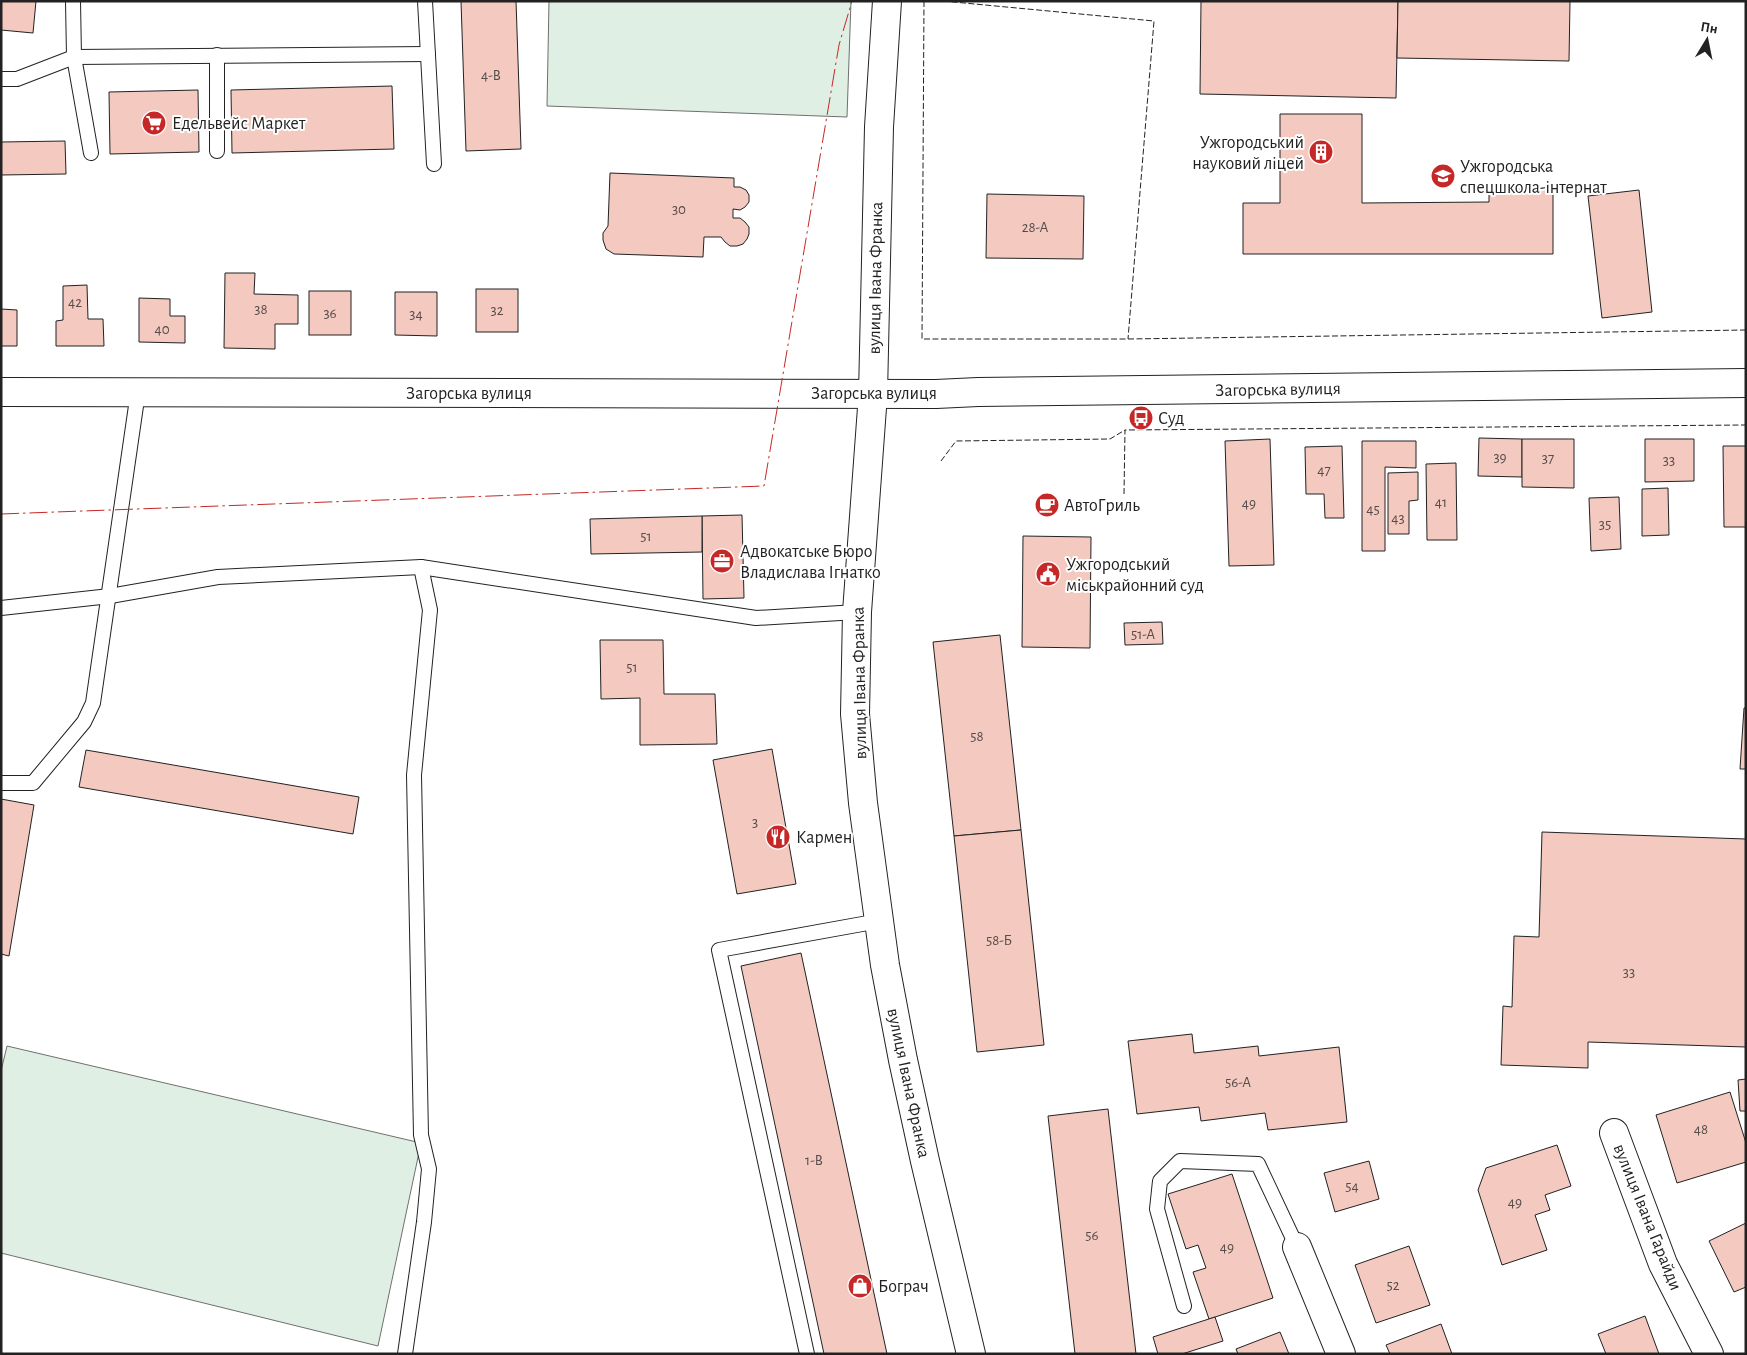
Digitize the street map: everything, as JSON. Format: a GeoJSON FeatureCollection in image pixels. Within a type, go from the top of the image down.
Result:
{"type":"FeatureCollection","features":[{"type":"Feature","properties":{"kind":"street","name":"вулиця Івана Франка"},"geometry":{"type":"LineString","coordinates":[[887,1],[878,127],[873,394],[857,612],[856,714],[863,803],[879,921],[903,1060],[971,1354]]}},
{"type":"Feature","properties":{"kind":"street","name":"Загорська вулиця"},"geometry":{"type":"LineString","coordinates":[[1,392],[873,394],[1746,383]]}},
{"type":"Feature","properties":{"kind":"street","name":"вулиця Івана Гарайди"},"geometry":{"type":"LineString","coordinates":[[1614,1133],[1663,1264],[1709,1354]]}},
{"type":"Feature","properties":{"kind":"street"},"geometry":{"type":"LineString","coordinates":[[1297,1247],[1341,1354]]}},
{"type":"Feature","properties":{"kind":"lane"},"geometry":{"type":"LineString","coordinates":[[73,1],[74,57],[91,153]]}},
{"type":"Feature","properties":{"kind":"lane"},"geometry":{"type":"LineString","coordinates":[[425,1],[434,164]]}},
{"type":"Feature","properties":{"kind":"lane"},"geometry":{"type":"LineString","coordinates":[[1,79],[17,79],[74,57],[428,54]]}},
{"type":"Feature","properties":{"kind":"lane"},"geometry":{"type":"LineString","coordinates":[[217,55],[217,151]]}},
{"type":"Feature","properties":{"kind":"lane"},"geometry":{"type":"LineString","coordinates":[[1,783],[33,782],[84,722],[93,703],[110,596],[138,392]]}},
{"type":"Feature","properties":{"kind":"lane"},"geometry":{"type":"LineString","coordinates":[[406,1354],[424,1222],[429,1169],[421,1135],[414,775],[430,610],[421,567]]}},
{"type":"Feature","properties":{"kind":"lane"},"geometry":{"type":"LineString","coordinates":[[1,608],[110,596],[218,577],[421,567],[756,618],[857,612]]}},
{"type":"Feature","properties":{"kind":"lane"},"geometry":{"type":"LineString","coordinates":[[807,1354],[719,950],[879,921]]}},
{"type":"Feature","properties":{"kind":"lane"},"geometry":{"type":"LineString","coordinates":[[1184,1306],[1156,1209],[1160,1181],[1180,1161],[1258,1164],[1297,1247]]}},
{"type":"Feature","properties":{"kind":"green space"},"geometry":{"type":"Polygon","coordinates":[[[549,1],[851,1],[847,117],[547,106],[549,1]]]}},
{"type":"Feature","properties":{"kind":"green space"},"geometry":{"type":"Polygon","coordinates":[[[7,1046],[421,1143],[378,1346],[1,1253],[1,1071],[7,1046]]]}},
{"type":"Feature","properties":{"kind":"building"},"geometry":{"type":"Polygon","coordinates":[[[1,1],[36,1],[33,33],[1,30],[1,1]]]}},
{"type":"Feature","properties":{"kind":"building"},"geometry":{"type":"Polygon","coordinates":[[[461,1],[516,1],[521,149],[466,151],[461,1]]]}},
{"type":"Feature","properties":{"kind":"building"},"geometry":{"type":"Polygon","coordinates":[[[1201,1],[1398,1],[1396,98],[1200,94],[1201,1]]]}},
{"type":"Feature","properties":{"kind":"building"},"geometry":{"type":"Polygon","coordinates":[[[1398,1],[1570,1],[1569,61],[1397,58],[1398,1]]]}},
{"type":"Feature","properties":{"kind":"building"},"geometry":{"type":"Polygon","coordinates":[[[392,86],[394,149],[232,153],[231,90],[392,86]]]}},
{"type":"Feature","properties":{"kind":"building"},"geometry":{"type":"Polygon","coordinates":[[[198,90],[199,152],[110,154],[109,92],[198,90]]]}},
{"type":"Feature","properties":{"kind":"building","name":"Ужгородський науковий ліцей"},"geometry":{"type":"Polygon","coordinates":[[[1280,114],[1362,114],[1362,203],[1489,202],[1489,189],[1553,189],[1553,254],[1243,254],[1243,203],[1280,203],[1280,114]]]}},
{"type":"Feature","properties":{"kind":"building"},"geometry":{"type":"Polygon","coordinates":[[[65,141],[66,174],[1,175],[1,142],[65,141]]]}},
{"type":"Feature","properties":{"kind":"building"},"geometry":{"type":"Polygon","coordinates":[[[610,173],[734,178],[734,187],[746,190],[749,195],[749,202],[745,207],[740,210],[733,209],[733,218],[740,218],[749,227],[747,239],[743,244],[730,246],[721,237],[704,237],[703,257],[614,254],[606,249],[603,240],[603,233],[608,226],[610,173]]]}},
{"type":"Feature","properties":{"kind":"building"},"geometry":{"type":"Polygon","coordinates":[[[1639,190],[1652,312],[1602,318],[1588,196],[1639,190]]]}},
{"type":"Feature","properties":{"kind":"building"},"geometry":{"type":"Polygon","coordinates":[[[987,194],[1084,196],[1083,259],[986,258],[987,194]]]}},
{"type":"Feature","properties":{"kind":"building"},"geometry":{"type":"Polygon","coordinates":[[[225,273],[255,273],[254,294],[298,295],[298,324],[275,324],[275,349],[224,348],[225,273]]]}},
{"type":"Feature","properties":{"kind":"building"},"geometry":{"type":"Polygon","coordinates":[[[87,285],[88,319],[103,319],[104,346],[56,346],[56,321],[63,320],[63,286],[87,285]]]}},
{"type":"Feature","properties":{"kind":"building"},"geometry":{"type":"Polygon","coordinates":[[[476,289],[518,289],[518,332],[476,332],[476,289]]]}},
{"type":"Feature","properties":{"kind":"building"},"geometry":{"type":"Polygon","coordinates":[[[309,291],[351,291],[351,335],[309,335],[309,291]]]}},
{"type":"Feature","properties":{"kind":"building"},"geometry":{"type":"Polygon","coordinates":[[[395,292],[437,292],[437,336],[395,335],[395,292]]]}},
{"type":"Feature","properties":{"kind":"building"},"geometry":{"type":"Polygon","coordinates":[[[139,298],[170,299],[170,316],[185,316],[185,343],[139,342],[139,298]]]}},
{"type":"Feature","properties":{"kind":"building"},"geometry":{"type":"Polygon","coordinates":[[[1,309],[17,310],[17,346],[1,346],[1,309]]]}},
{"type":"Feature","properties":{"kind":"building"},"geometry":{"type":"Polygon","coordinates":[[[1479,438],[1522,439],[1522,477],[1478,476],[1479,438]]]}},
{"type":"Feature","properties":{"kind":"building"},"geometry":{"type":"Polygon","coordinates":[[[1270,439],[1274,565],[1229,566],[1225,441],[1270,439]]]}},
{"type":"Feature","properties":{"kind":"building"},"geometry":{"type":"Polygon","coordinates":[[[1522,439],[1574,439],[1574,488],[1522,487],[1522,439]]]}},
{"type":"Feature","properties":{"kind":"building"},"geometry":{"type":"Polygon","coordinates":[[[1645,439],[1694,439],[1694,481],[1645,482],[1645,439]]]}},
{"type":"Feature","properties":{"kind":"building"},"geometry":{"type":"Polygon","coordinates":[[[1362,441],[1416,441],[1416,468],[1385,467],[1385,551],[1362,551],[1362,441]]]}},
{"type":"Feature","properties":{"kind":"building"},"geometry":{"type":"Polygon","coordinates":[[[1342,446],[1344,518],[1325,518],[1324,494],[1306,494],[1305,447],[1342,446]]]}},
{"type":"Feature","properties":{"kind":"building"},"geometry":{"type":"Polygon","coordinates":[[[1723,446],[1746,446],[1746,527],[1724,527],[1723,446]]]}},
{"type":"Feature","properties":{"kind":"building"},"geometry":{"type":"Polygon","coordinates":[[[1456,463],[1457,540],[1427,540],[1426,464],[1456,463]]]}},
{"type":"Feature","properties":{"kind":"building"},"geometry":{"type":"Polygon","coordinates":[[[1418,472],[1418,500],[1409,501],[1409,534],[1388,534],[1388,473],[1418,472]]]}},
{"type":"Feature","properties":{"kind":"building"},"geometry":{"type":"Polygon","coordinates":[[[1668,488],[1669,535],[1642,536],[1642,489],[1668,488]]]}},
{"type":"Feature","properties":{"kind":"building"},"geometry":{"type":"Polygon","coordinates":[[[1619,497],[1621,549],[1591,551],[1589,498],[1619,497]]]}},
{"type":"Feature","properties":{"kind":"building"},"geometry":{"type":"Polygon","coordinates":[[[742,515],[744,598],[703,599],[702,516],[742,515]]]}},
{"type":"Feature","properties":{"kind":"building"},"geometry":{"type":"Polygon","coordinates":[[[702,516],[702,552],[591,554],[590,519],[702,516]]]}},
{"type":"Feature","properties":{"kind":"building"},"geometry":{"type":"Polygon","coordinates":[[[1023,536],[1091,537],[1090,648],[1022,647],[1023,536]]]}},
{"type":"Feature","properties":{"kind":"building"},"geometry":{"type":"Polygon","coordinates":[[[1162,622],[1163,644],[1125,645],[1124,623],[1162,622]]]}},
{"type":"Feature","properties":{"kind":"building"},"geometry":{"type":"Polygon","coordinates":[[[1000,635],[1021,830],[954,836],[933,642],[1000,635]]]}},
{"type":"Feature","properties":{"kind":"building"},"geometry":{"type":"Polygon","coordinates":[[[600,640],[663,640],[664,694],[715,694],[717,744],[640,745],[640,698],[601,699],[600,640]]]}},
{"type":"Feature","properties":{"kind":"building"},"geometry":{"type":"Polygon","coordinates":[[[1744,708],[1746,708],[1746,769],[1740,769],[1744,708]]]}},
{"type":"Feature","properties":{"kind":"building"},"geometry":{"type":"Polygon","coordinates":[[[772,749],[796,884],[737,894],[713,760],[772,749]]]}},
{"type":"Feature","properties":{"kind":"building"},"geometry":{"type":"Polygon","coordinates":[[[86,750],[359,797],[353,834],[79,787],[86,750]]]}},
{"type":"Feature","properties":{"kind":"building"},"geometry":{"type":"Polygon","coordinates":[[[1,799],[34,805],[9,956],[1,954],[1,799]]]}},
{"type":"Feature","properties":{"kind":"building"},"geometry":{"type":"Polygon","coordinates":[[[1021,830],[1044,1045],[977,1052],[954,836],[1021,830]]]}},
{"type":"Feature","properties":{"kind":"building"},"geometry":{"type":"Polygon","coordinates":[[[1542,832],[1746,839],[1746,1047],[1588,1042],[1588,1068],[1501,1065],[1503,1006],[1512,1007],[1514,936],[1539,937],[1542,832]]]}},
{"type":"Feature","properties":{"kind":"building"},"geometry":{"type":"Polygon","coordinates":[[[801,953],[887,1354],[824,1354],[741,966],[801,953]]]}},
{"type":"Feature","properties":{"kind":"building"},"geometry":{"type":"Polygon","coordinates":[[[1192,1034],[1194,1053],[1258,1046],[1259,1056],[1339,1047],[1347,1122],[1268,1130],[1265,1113],[1201,1121],[1199,1107],[1137,1114],[1128,1041],[1192,1034]]]}},
{"type":"Feature","properties":{"kind":"building"},"geometry":{"type":"Polygon","coordinates":[[[1746,1079],[1746,1111],[1740,1111],[1738,1080],[1746,1079]]]}},
{"type":"Feature","properties":{"kind":"building"},"geometry":{"type":"Polygon","coordinates":[[[1730,1092],[1746,1143],[1746,1162],[1677,1183],[1656,1115],[1730,1092]]]}},
{"type":"Feature","properties":{"kind":"building"},"geometry":{"type":"Polygon","coordinates":[[[1108,1109],[1136,1354],[1075,1354],[1048,1116],[1108,1109]]]}},
{"type":"Feature","properties":{"kind":"building"},"geometry":{"type":"Polygon","coordinates":[[[1557,1145],[1571,1186],[1545,1195],[1550,1210],[1535,1215],[1547,1250],[1502,1265],[1478,1190],[1486,1168],[1557,1145]]]}},
{"type":"Feature","properties":{"kind":"building"},"geometry":{"type":"Polygon","coordinates":[[[1369,1161],[1379,1199],[1335,1212],[1324,1173],[1369,1161]]]}},
{"type":"Feature","properties":{"kind":"building"},"geometry":{"type":"Polygon","coordinates":[[[1232,1174],[1273,1298],[1209,1319],[1193,1272],[1206,1268],[1198,1245],[1186,1249],[1168,1194],[1232,1174]]]}},
{"type":"Feature","properties":{"kind":"building"},"geometry":{"type":"Polygon","coordinates":[[[1746,1223],[1746,1287],[1734,1292],[1709,1241],[1746,1223]]]}},
{"type":"Feature","properties":{"kind":"building"},"geometry":{"type":"Polygon","coordinates":[[[1409,1246],[1430,1305],[1376,1323],[1355,1265],[1409,1246]]]}},
{"type":"Feature","properties":{"kind":"building"},"geometry":{"type":"Polygon","coordinates":[[[1645,1316],[1659,1354],[1606,1354],[1598,1334],[1645,1316]]]}},
{"type":"Feature","properties":{"kind":"building"},"geometry":{"type":"Polygon","coordinates":[[[1215,1317],[1223,1341],[1182,1354],[1158,1354],[1153,1337],[1215,1317]]]}},
{"type":"Feature","properties":{"kind":"building"},"geometry":{"type":"Polygon","coordinates":[[[1441,1324],[1452,1354],[1390,1354],[1386,1345],[1441,1324]]]}},
{"type":"Feature","properties":{"kind":"building"},"geometry":{"type":"Polygon","coordinates":[[[1280,1332],[1289,1354],[1238,1354],[1236,1349],[1280,1332]]]}},
{"type":"Feature","properties":{"kind":"fence"},"geometry":{"type":"LineString","coordinates":[[924,1],[922,339],[1128,339],[1746,330]]}},
{"type":"Feature","properties":{"kind":"fence"},"geometry":{"type":"LineString","coordinates":[[943,1],[1154,21],[1128,339]]}},
{"type":"Feature","properties":{"kind":"fence"},"geometry":{"type":"LineString","coordinates":[[1124,494],[1125,430],[1746,425]]}},
{"type":"Feature","properties":{"kind":"fence"},"geometry":{"type":"LineString","coordinates":[[941,461],[956,441],[1110,439],[1125,430]]}},
{"type":"Feature","properties":{"kind":"power"},"geometry":{"type":"LineString","coordinates":[[1,514],[764,486],[839,45],[852,1]]}},
{"type":"Feature","properties":{"kind":"place","name":"Едельвейс Маркет"},"geometry":{"type":"Point","coordinates":[154,123]}},
{"type":"Feature","properties":{"kind":"place","name":"Ужгородський науковий ліцей"},"geometry":{"type":"Point","coordinates":[1321,152]}},
{"type":"Feature","properties":{"kind":"place","name":"Ужгородська спецшкола-інтернат"},"geometry":{"type":"Point","coordinates":[1443,176]}},
{"type":"Feature","properties":{"kind":"place","name":"Суд"},"geometry":{"type":"Point","coordinates":[1141,418]}},
{"type":"Feature","properties":{"kind":"place","name":"АвтоГриль"},"geometry":{"type":"Point","coordinates":[1047,505]}},
{"type":"Feature","properties":{"kind":"place","name":"Адвокатське Бюро Владислава Ігнатко"},"geometry":{"type":"Point","coordinates":[722,561]}},
{"type":"Feature","properties":{"kind":"place","name":"Ужгородський міськрайонний суд"},"geometry":{"type":"Point","coordinates":[1048,574]}},
{"type":"Feature","properties":{"kind":"place","name":"Кармен"},"geometry":{"type":"Point","coordinates":[778,837]}},
{"type":"Feature","properties":{"kind":"place","name":"Бограч"},"geometry":{"type":"Point","coordinates":[860,1286]}}]}
